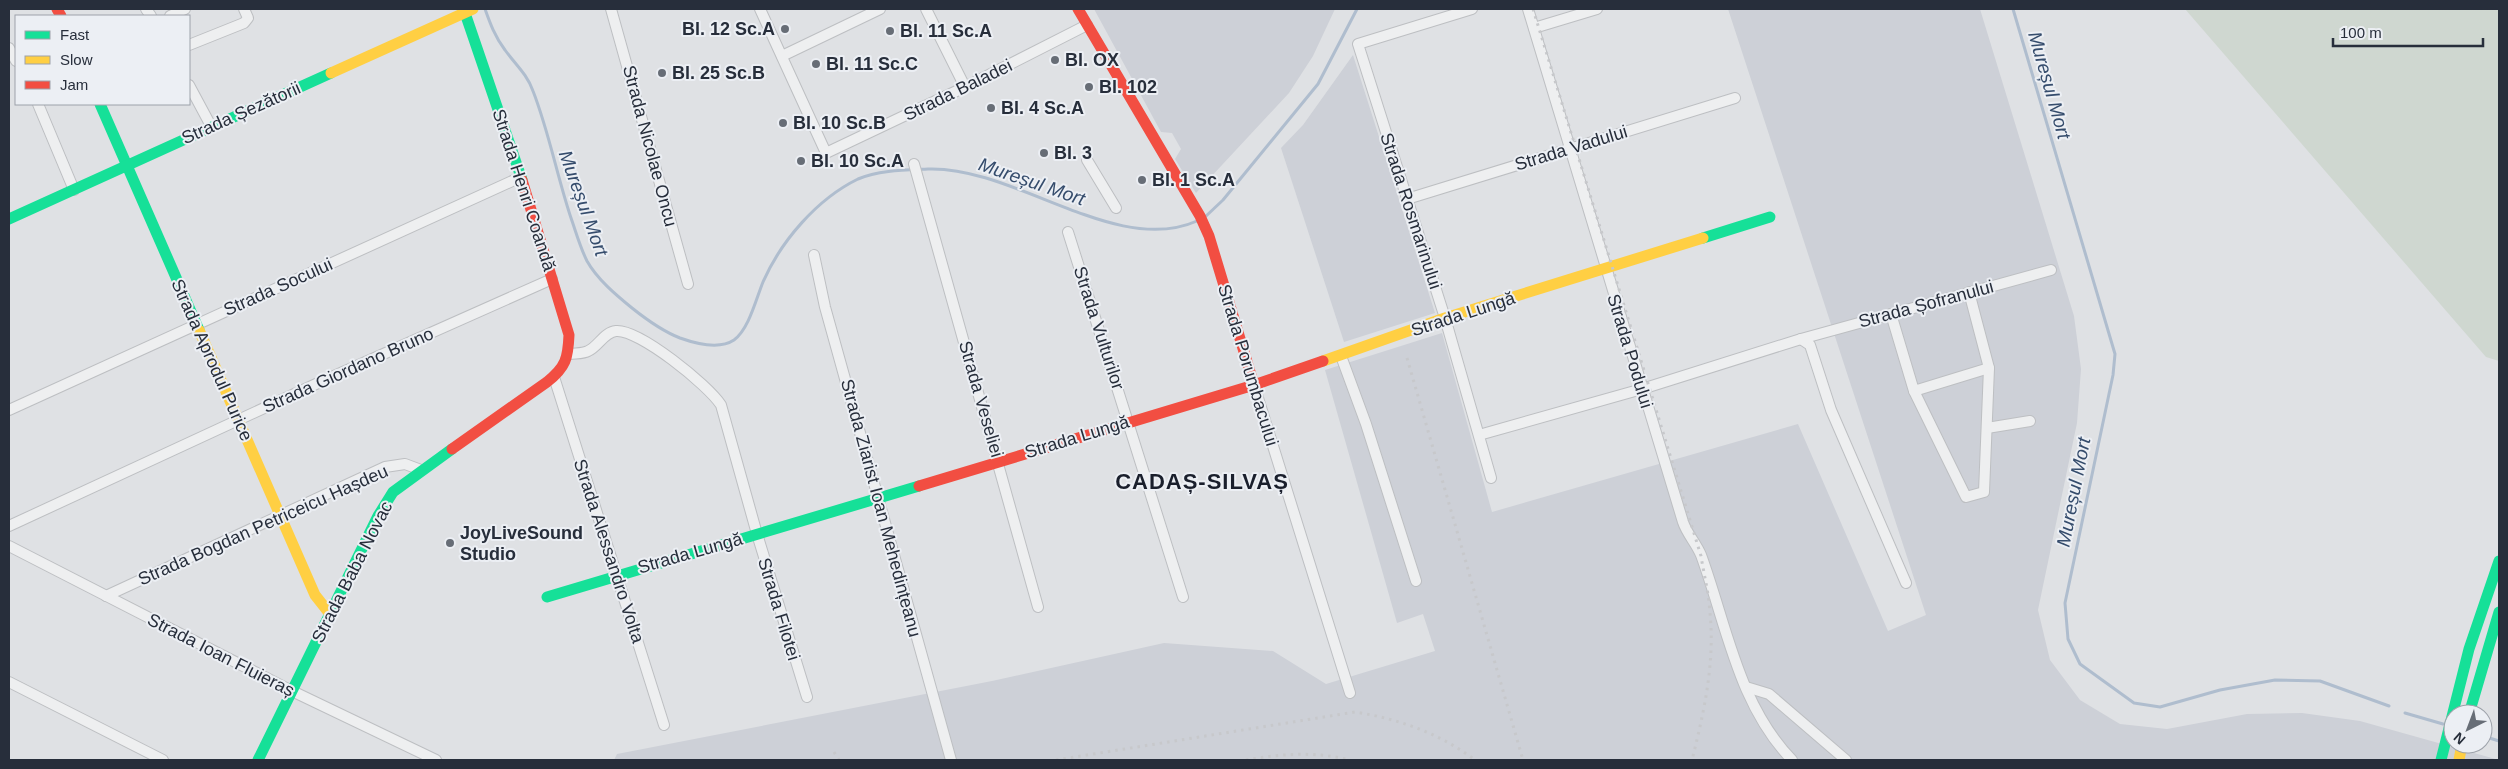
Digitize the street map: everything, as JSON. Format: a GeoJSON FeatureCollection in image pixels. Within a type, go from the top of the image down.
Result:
{"type":"FeatureCollection","features":[{"type":"Feature","properties":{"kind":"main road","name":"Strada Porumbacului"},"geometry":{"type":"LineString","coordinates":[[1078,9],[1200,216],[1208,236],[1254,385]]}},
{"type":"Feature","properties":{"kind":"main road","name":"Strada Șezătorii"},"geometry":{"type":"LineString","coordinates":[[10,216],[128,166],[211,126],[470,11]]}},
{"type":"Feature","properties":{"kind":"main road","name":"Strada Henri Coandă"},"geometry":{"type":"LineString","coordinates":[[470,11],[570,335],[570,354]]}},
{"type":"Feature","properties":{"kind":"main road","name":"Strada Aprodul Purice"},"geometry":{"type":"LineString","coordinates":[[100,105],[315,595],[330,614]]}},
{"type":"Feature","properties":{"kind":"main road","name":"Strada Lungă"},"geometry":{"type":"LineString","coordinates":[[547,597],[878,496],[1254,385],[1445,318],[1770,217]]}},
{"type":"Feature","properties":{"kind":"main road","name":"Strada Baba Novac"},"geometry":{"type":"LineString","coordinates":[[258,760],[385,503],[402,484],[420,470],[554,377],[570,354]]}},
{"type":"Feature","properties":{"kind":"main road"},"geometry":{"type":"LineString","coordinates":[[2441,760],[2456,695],[2481,610],[2499,561]]}},
{"type":"Feature","properties":{"kind":"main road"},"geometry":{"type":"LineString","coordinates":[[2472,704],[2499,612]]}},
{"type":"Feature","properties":{"kind":"street"},"geometry":{"type":"LineString","coordinates":[[172,15],[185,9]]}},
{"type":"Feature","properties":{"kind":"street"},"geometry":{"type":"LineString","coordinates":[[190,45],[244,23],[248,18],[244,9]]}},
{"type":"Feature","properties":{"kind":"street","name":"Strada Nicolae Oncu"},"geometry":{"type":"LineString","coordinates":[[611,9],[688,284]]}},
{"type":"Feature","properties":{"kind":"street"},"geometry":{"type":"LineString","coordinates":[[760,9],[782,56],[865,12],[880,9]]}},
{"type":"Feature","properties":{"kind":"street"},"geometry":{"type":"LineString","coordinates":[[926,9],[965,87]]}},
{"type":"Feature","properties":{"kind":"street","name":"Strada Rosmarinului"},"geometry":{"type":"LineString","coordinates":[[1472,9],[1358,44],[1445,318],[1491,478]]}},
{"type":"Feature","properties":{"kind":"street","name":"Strada Podului"},"geometry":{"type":"LineString","coordinates":[[1528,9],[1682,522],[1700,553],[1726,640],[1746,687],[1766,728],[1792,760]]}},
{"type":"Feature","properties":{"kind":"street"},"geometry":{"type":"LineString","coordinates":[[1534,28],[1597,9]]}},
{"type":"Feature","properties":{"kind":"street","name":"Strada Baladei"},"geometry":{"type":"LineString","coordinates":[[782,56],[826,153],[965,87],[1088,25]]}},
{"type":"Feature","properties":{"kind":"street"},"geometry":{"type":"LineString","coordinates":[[9,48],[15,60]]}},
{"type":"Feature","properties":{"kind":"street"},"geometry":{"type":"LineString","coordinates":[[190,87],[211,126]]}},
{"type":"Feature","properties":{"kind":"street","name":"Strada Vadului"},"geometry":{"type":"LineString","coordinates":[[1407,199],[1735,98]]}},
{"type":"Feature","properties":{"kind":"street"},"geometry":{"type":"LineString","coordinates":[[38,105],[74,190]]}},
{"type":"Feature","properties":{"kind":"street"},"geometry":{"type":"LineString","coordinates":[[1087,160],[1116,208]]}},
{"type":"Feature","properties":{"kind":"street","name":"Strada Veseliei"},"geometry":{"type":"LineString","coordinates":[[914,164],[1038,607]]}},
{"type":"Feature","properties":{"kind":"street","name":"Strada Socului"},"geometry":{"type":"LineString","coordinates":[[9,410],[521,177]]}},
{"type":"Feature","properties":{"kind":"street","name":"Strada Vulturilor"},"geometry":{"type":"LineString","coordinates":[[1068,232],[1184,596]]}},
{"type":"Feature","properties":{"kind":"street","name":"Strada Ziarist Ioan Mehedințeanu"},"geometry":{"type":"LineString","coordinates":[[814,255],[825,307],[951,760]]}},
{"type":"Feature","properties":{"kind":"street","name":"Strada Șofranului"},"geometry":{"type":"LineString","coordinates":[[1801,339],[2050,270]]}},
{"type":"Feature","properties":{"kind":"street","name":"Strada Giordano Bruno"},"geometry":{"type":"LineString","coordinates":[[9,526],[552,279]]}},
{"type":"Feature","properties":{"kind":"street"},"geometry":{"type":"LineString","coordinates":[[1891,314],[1914,391],[1966,497],[1984,492],[1989,368],[1969,292]]}},
{"type":"Feature","properties":{"kind":"street","name":"Strada Filotei"},"geometry":{"type":"LineString","coordinates":[[570,354],[587,352],[610,333],[622,332],[642,341],[686,370],[704,385],[721,404],[757,534],[807,697]]}},
{"type":"Feature","properties":{"kind":"street"},"geometry":{"type":"LineString","coordinates":[[1479,435],[1642,389],[1801,339],[1810,346],[1831,410],[1906,582]]}},
{"type":"Feature","properties":{"kind":"street"},"geometry":{"type":"LineString","coordinates":[[1340,356],[1366,424],[1416,581]]}},
{"type":"Feature","properties":{"kind":"street"},"geometry":{"type":"LineString","coordinates":[[1914,391],[1989,368]]}},
{"type":"Feature","properties":{"kind":"street","name":"Strada Alessandro Volta"},"geometry":{"type":"LineString","coordinates":[[554,377],[618,574],[664,725]]}},
{"type":"Feature","properties":{"kind":"street","name":"Strada Porumbacului"},"geometry":{"type":"LineString","coordinates":[[1254,385],[1350,693]]}},
{"type":"Feature","properties":{"kind":"street"},"geometry":{"type":"LineString","coordinates":[[1987,428],[2030,421]]}},
{"type":"Feature","properties":{"kind":"street","name":"Strada Bogdan Petriceicu Hașdeu"},"geometry":{"type":"LineString","coordinates":[[106,596],[386,467],[405,464],[420,470]]}},
{"type":"Feature","properties":{"kind":"street","name":"Strada Ioan Fluieraș"},"geometry":{"type":"LineString","coordinates":[[9,546],[292,691],[436,760]]}},
{"type":"Feature","properties":{"kind":"street"},"geometry":{"type":"LineString","coordinates":[[9,682],[163,760]]}},
{"type":"Feature","properties":{"kind":"street"},"geometry":{"type":"LineString","coordinates":[[1746,687],[1768,694],[1846,760]]}},
{"type":"Feature","properties":{"kind":"shaded area"},"geometry":{"type":"Polygon","coordinates":[[[1094,9],[1335,9],[1313,56],[1289,93],[1196,193],[1175,159],[1181,149],[1172,133],[1161,132],[1094,9]]]}},
{"type":"Feature","properties":{"kind":"shaded area"},"geometry":{"type":"Polygon","coordinates":[[[1728,9],[1980,9],[2074,316],[2081,369],[2077,423],[2038,610],[2050,660],[2080,700],[2120,724],[2167,729],[2247,714],[2302,713],[2360,721],[2443,744],[2443,754],[2478,754],[2499,760],[614,760],[617,754],[992,681],[1164,643],[1273,651],[1326,684],[1435,651],[1423,614],[1397,623],[1325,370],[1442,333],[1492,512],[1798,424],[1888,631],[1926,615],[1728,9]]]}},
{"type":"Feature","properties":{"kind":"shaded area"},"geometry":{"type":"Polygon","coordinates":[[[2185,9],[2499,9],[2499,361],[2486,357],[2185,9]]]}},
{"type":"Feature","properties":{"kind":"shaded area"},"geometry":{"type":"Polygon","coordinates":[[[1353,55],[1435,313],[1344,342],[1281,148],[1303,125],[1353,55]]]}},
{"type":"Feature","properties":{"kind":"waterway","name":"Mureșul Mort"},"geometry":{"type":"LineString","coordinates":[[485,9],[498,40],[524,74],[533,91],[544,122],[571,218],[580,245],[591,268],[613,292],[649,321],[661,329],[686,340],[714,345],[721,345],[734,340],[744,329],[763,282],[790,237],[828,198],[843,187],[866,176],[893,171],[928,169],[961,172],[995,181],[1099,220],[1133,228],[1166,229],[1197,221]]}},
{"type":"Feature","properties":{"kind":"waterway","name":"Mureșul Mort"},"geometry":{"type":"LineString","coordinates":[[1205,217],[1223,200],[1318,84],[1357,9]]}},
{"type":"Feature","properties":{"kind":"waterway","name":"Mureșul Mort"},"geometry":{"type":"LineString","coordinates":[[2013,9],[2115,354],[2113,375],[2065,603],[2068,639],[2080,664],[2134,703],[2160,707],[2220,690],[2275,680],[2320,681],[2389,706]]}},
{"type":"Feature","properties":{"kind":"waterway","name":"Mureșul Mort"},"geometry":{"type":"LineString","coordinates":[[2405,713],[2443,724]]}},
{"type":"Feature","properties":{"kind":"waterway","name":"Mureșul Mort"},"geometry":{"type":"LineString","coordinates":[[2493,739],[2499,741]]}},
{"type":"Feature","properties":{"kind":"railway"},"geometry":{"type":"LineString","coordinates":[[1533,9],[1701,556],[1708,592],[1711,650],[1710,669],[1701,724],[1692,760]]}},
{"type":"Feature","properties":{"kind":"railway"},"geometry":{"type":"LineString","coordinates":[[1407,358],[1523,760]]}},
{"type":"Feature","properties":{"kind":"railway"},"geometry":{"type":"LineString","coordinates":[[1056,760],[1355,712],[1418,728],[1447,742],[1475,760]]}},
{"type":"Feature","properties":{"kind":"railway"},"geometry":{"type":"LineString","coordinates":[[834,752],[839,760]]}},
{"type":"Feature","properties":{"kind":"railway"},"geometry":{"type":"LineString","coordinates":[[1246,760],[1298,754],[1324,755],[1349,760]]}},
{"type":"Feature","properties":{"kind":"traffic: fast"},"geometry":{"type":"LineString","coordinates":[[465,13],[522,180]]}},
{"type":"Feature","properties":{"kind":"traffic: fast"},"geometry":{"type":"LineString","coordinates":[[9,219],[331,73]]}},
{"type":"Feature","properties":{"kind":"traffic: fast"},"geometry":{"type":"LineString","coordinates":[[100,105],[199,330]]}},
{"type":"Feature","properties":{"kind":"traffic: fast"},"geometry":{"type":"LineString","coordinates":[[1703,238],[1770,217]]}},
{"type":"Feature","properties":{"kind":"traffic: fast"},"geometry":{"type":"LineString","coordinates":[[258,760],[378,516],[393,492],[452,449]]}},
{"type":"Feature","properties":{"kind":"traffic: fast"},"geometry":{"type":"LineString","coordinates":[[547,597],[919,486]]}},
{"type":"Feature","properties":{"kind":"traffic: fast"},"geometry":{"type":"LineString","coordinates":[[2441,760],[2469,649],[2499,561]]}},
{"type":"Feature","properties":{"kind":"traffic: fast"},"geometry":{"type":"LineString","coordinates":[[2472,704],[2499,612]]}},
{"type":"Feature","properties":{"kind":"traffic: slow"},"geometry":{"type":"LineString","coordinates":[[331,73],[473,9]]}},
{"type":"Feature","properties":{"kind":"traffic: slow"},"geometry":{"type":"LineString","coordinates":[[1323,361],[1445,318],[1703,238]]}},
{"type":"Feature","properties":{"kind":"traffic: slow"},"geometry":{"type":"LineString","coordinates":[[199,330],[315,595],[330,614]]}},
{"type":"Feature","properties":{"kind":"traffic: slow"},"geometry":{"type":"LineString","coordinates":[[2459,760],[2460,754]]}},
{"type":"Feature","properties":{"kind":"traffic: jam"},"geometry":{"type":"LineString","coordinates":[[57,9],[60,15]]}},
{"type":"Feature","properties":{"kind":"traffic: jam"},"geometry":{"type":"LineString","coordinates":[[1078,9],[1200,216],[1209,236],[1254,385]]}},
{"type":"Feature","properties":{"kind":"traffic: jam"},"geometry":{"type":"LineString","coordinates":[[452,449],[547,382],[562,367],[567,356],[569,335],[522,180]]}},
{"type":"Feature","properties":{"kind":"traffic: jam"},"geometry":{"type":"LineString","coordinates":[[919,486],[1254,385],[1323,361]]}},
{"type":"Feature","properties":{"kind":"place","name":"Bl. 12 Sc.A"},"geometry":{"type":"Point","coordinates":[785,29]}},
{"type":"Feature","properties":{"kind":"place","name":"Bl. 11 Sc.A"},"geometry":{"type":"Point","coordinates":[890,31]}},
{"type":"Feature","properties":{"kind":"place","name":"Bl. OX"},"geometry":{"type":"Point","coordinates":[1055,60]}},
{"type":"Feature","properties":{"kind":"place","name":"Bl. 11 Sc.C"},"geometry":{"type":"Point","coordinates":[816,64]}},
{"type":"Feature","properties":{"kind":"place","name":"Bl. 25 Sc.B"},"geometry":{"type":"Point","coordinates":[662,73]}},
{"type":"Feature","properties":{"kind":"place","name":"Bl. 102"},"geometry":{"type":"Point","coordinates":[1089,87]}},
{"type":"Feature","properties":{"kind":"place","name":"Bl. 4 Sc.A"},"geometry":{"type":"Point","coordinates":[991,108]}},
{"type":"Feature","properties":{"kind":"place","name":"Bl. 10 Sc.B"},"geometry":{"type":"Point","coordinates":[783,123]}},
{"type":"Feature","properties":{"kind":"place","name":"Bl. 3"},"geometry":{"type":"Point","coordinates":[1044,153]}},
{"type":"Feature","properties":{"kind":"place","name":"Bl. 10 Sc.A"},"geometry":{"type":"Point","coordinates":[801,161]}},
{"type":"Feature","properties":{"kind":"place","name":"Bl. 1 Sc.A"},"geometry":{"type":"Point","coordinates":[1142,180]}},
{"type":"Feature","properties":{"kind":"place","name":"JoyLiveSound Studio"},"geometry":{"type":"Point","coordinates":[450,543]}},
{"type":"Feature","properties":{"kind":"district","name":"CADAȘ-SILVAȘ"},"geometry":{"type":"Point","coordinates":[1202,481]}}]}
